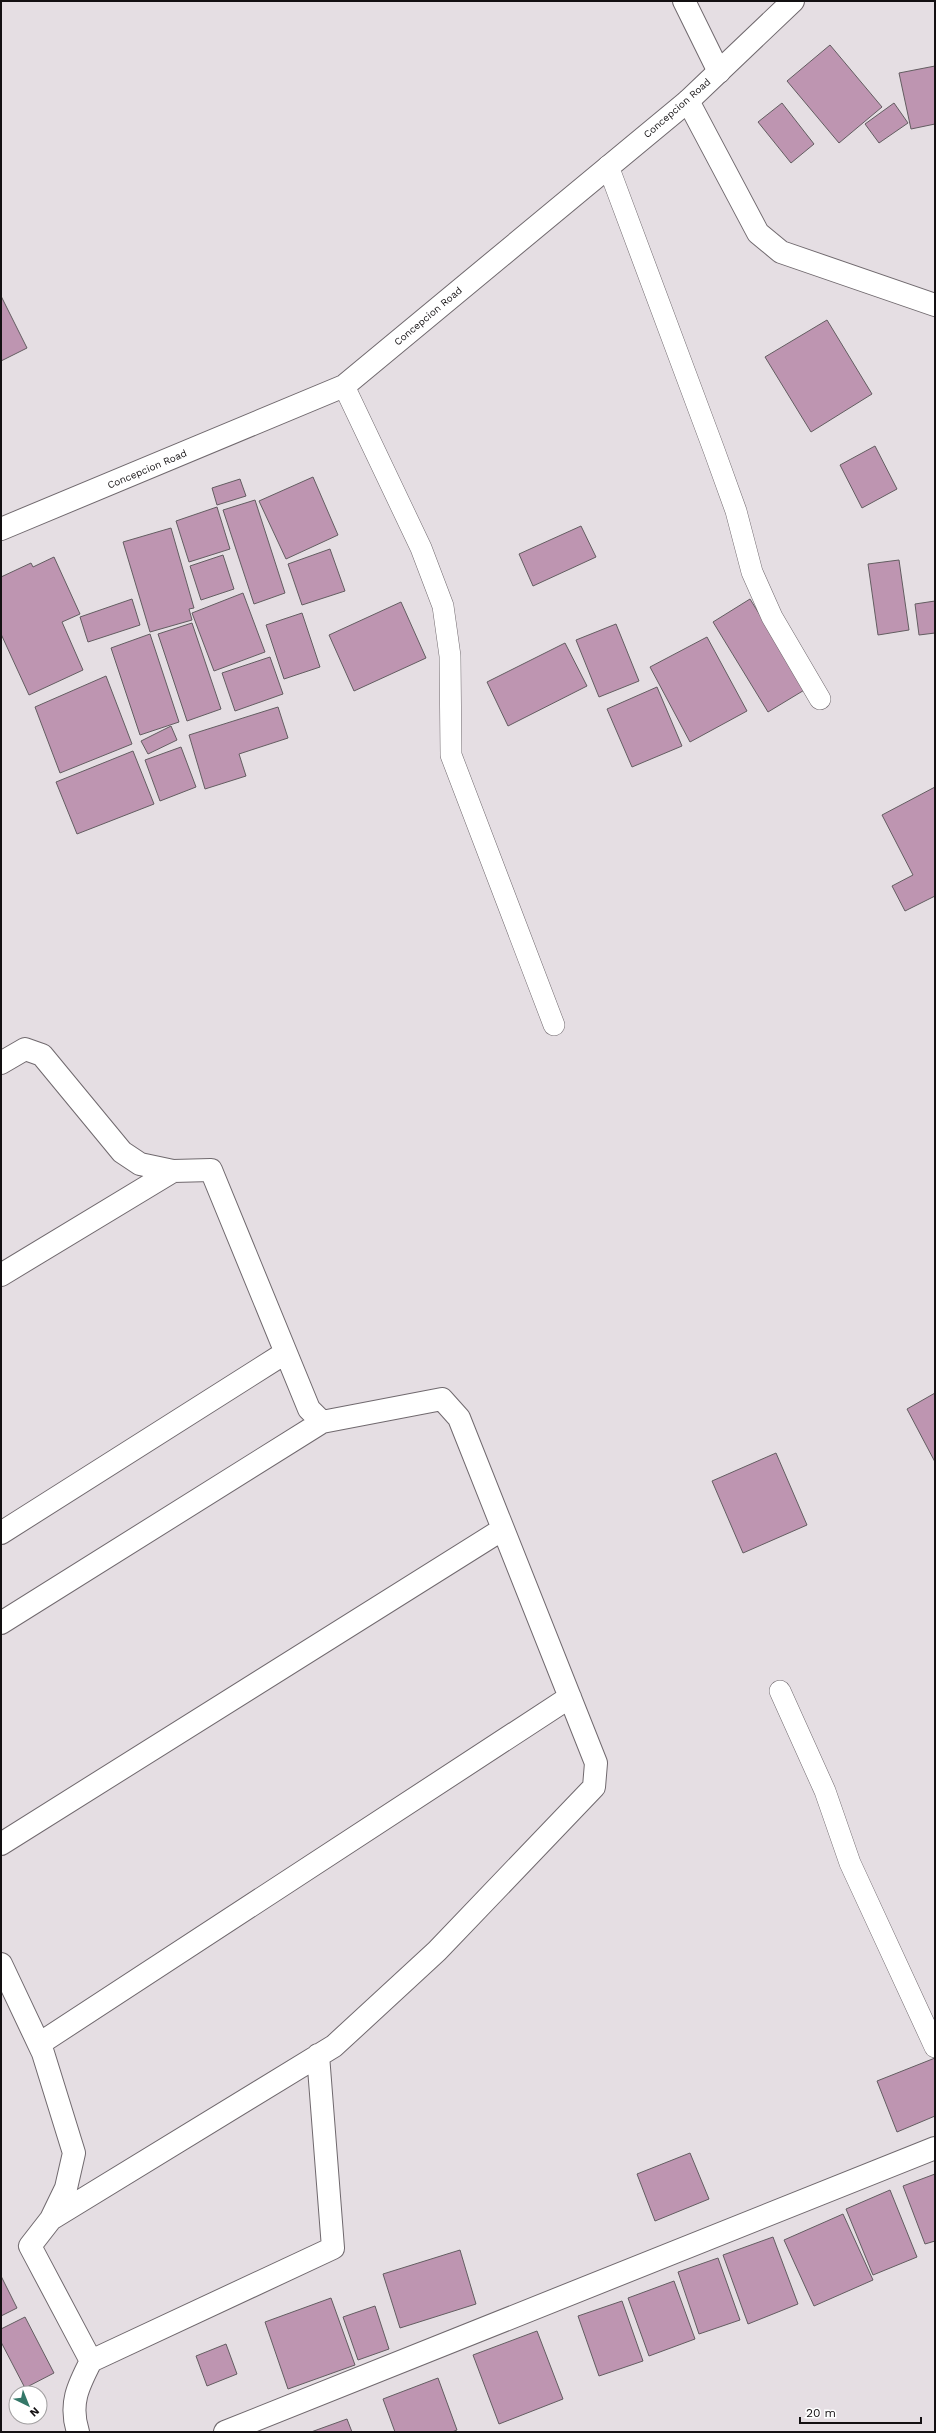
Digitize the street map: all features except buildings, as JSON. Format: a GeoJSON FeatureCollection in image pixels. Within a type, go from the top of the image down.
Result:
{"type":"FeatureCollection","features":[{"type":"Feature","properties":{"kind":"street"},"geometry":{"type":"LineString","coordinates":[[684,1],[719,72]]}},
{"type":"Feature","properties":{"kind":"street","name":"Concepcion Road"},"geometry":{"type":"LineString","coordinates":[[1,529],[344,386],[688,101],[793,1]]}},
{"type":"Feature","properties":{"kind":"street"},"geometry":{"type":"LineString","coordinates":[[688,101],[758,233],[781,252],[935,305]]}},
{"type":"Feature","properties":{"kind":"street"},"geometry":{"type":"LineString","coordinates":[[1,1063],[25,1049],[42,1055],[122,1152],[140,1164],[174,1171],[211,1170],[309,1409],[322,1422]]}},
{"type":"Feature","properties":{"kind":"street"},"geometry":{"type":"LineString","coordinates":[[1,1275],[174,1171]]}},
{"type":"Feature","properties":{"kind":"street"},"geometry":{"type":"LineString","coordinates":[[1,1533],[285,1353]]}},
{"type":"Feature","properties":{"kind":"street"},"geometry":{"type":"LineString","coordinates":[[1,1623],[322,1422],[442,1399],[459,1418],[596,1762],[594,1787],[437,1951],[334,2046],[51,2219]]}},
{"type":"Feature","properties":{"kind":"street"},"geometry":{"type":"LineString","coordinates":[[1,1844],[503,1529]]}},
{"type":"Feature","properties":{"kind":"street"},"geometry":{"type":"LineString","coordinates":[[39,2044],[570,1697]]}},
{"type":"Feature","properties":{"kind":"street"},"geometry":{"type":"LineString","coordinates":[[1,1964],[8,1997],[39,2044],[74,2153],[66,2188],[51,2219],[30,2246],[91,2361]]}},
{"type":"Feature","properties":{"kind":"street"},"geometry":{"type":"LineString","coordinates":[[78,2432],[73,2416],[78,2385],[91,2361],[333,2248],[318,2055]]}},
{"type":"Feature","properties":{"kind":"street"},"geometry":{"type":"LineString","coordinates":[[226,2432],[935,2148]]}},
{"type":"Feature","properties":{"kind":"lane"},"geometry":{"type":"LineString","coordinates":[[608,166],[736,511],[752,572],[772,617],[820,699]]}},
{"type":"Feature","properties":{"kind":"lane"},"geometry":{"type":"LineString","coordinates":[[344,386],[421,548],[443,606],[450,656],[451,756],[554,1025]]}},
{"type":"Feature","properties":{"kind":"lane"},"geometry":{"type":"LineString","coordinates":[[780,1691],[825,1791],[850,1863],[935,2047]]}}]}
